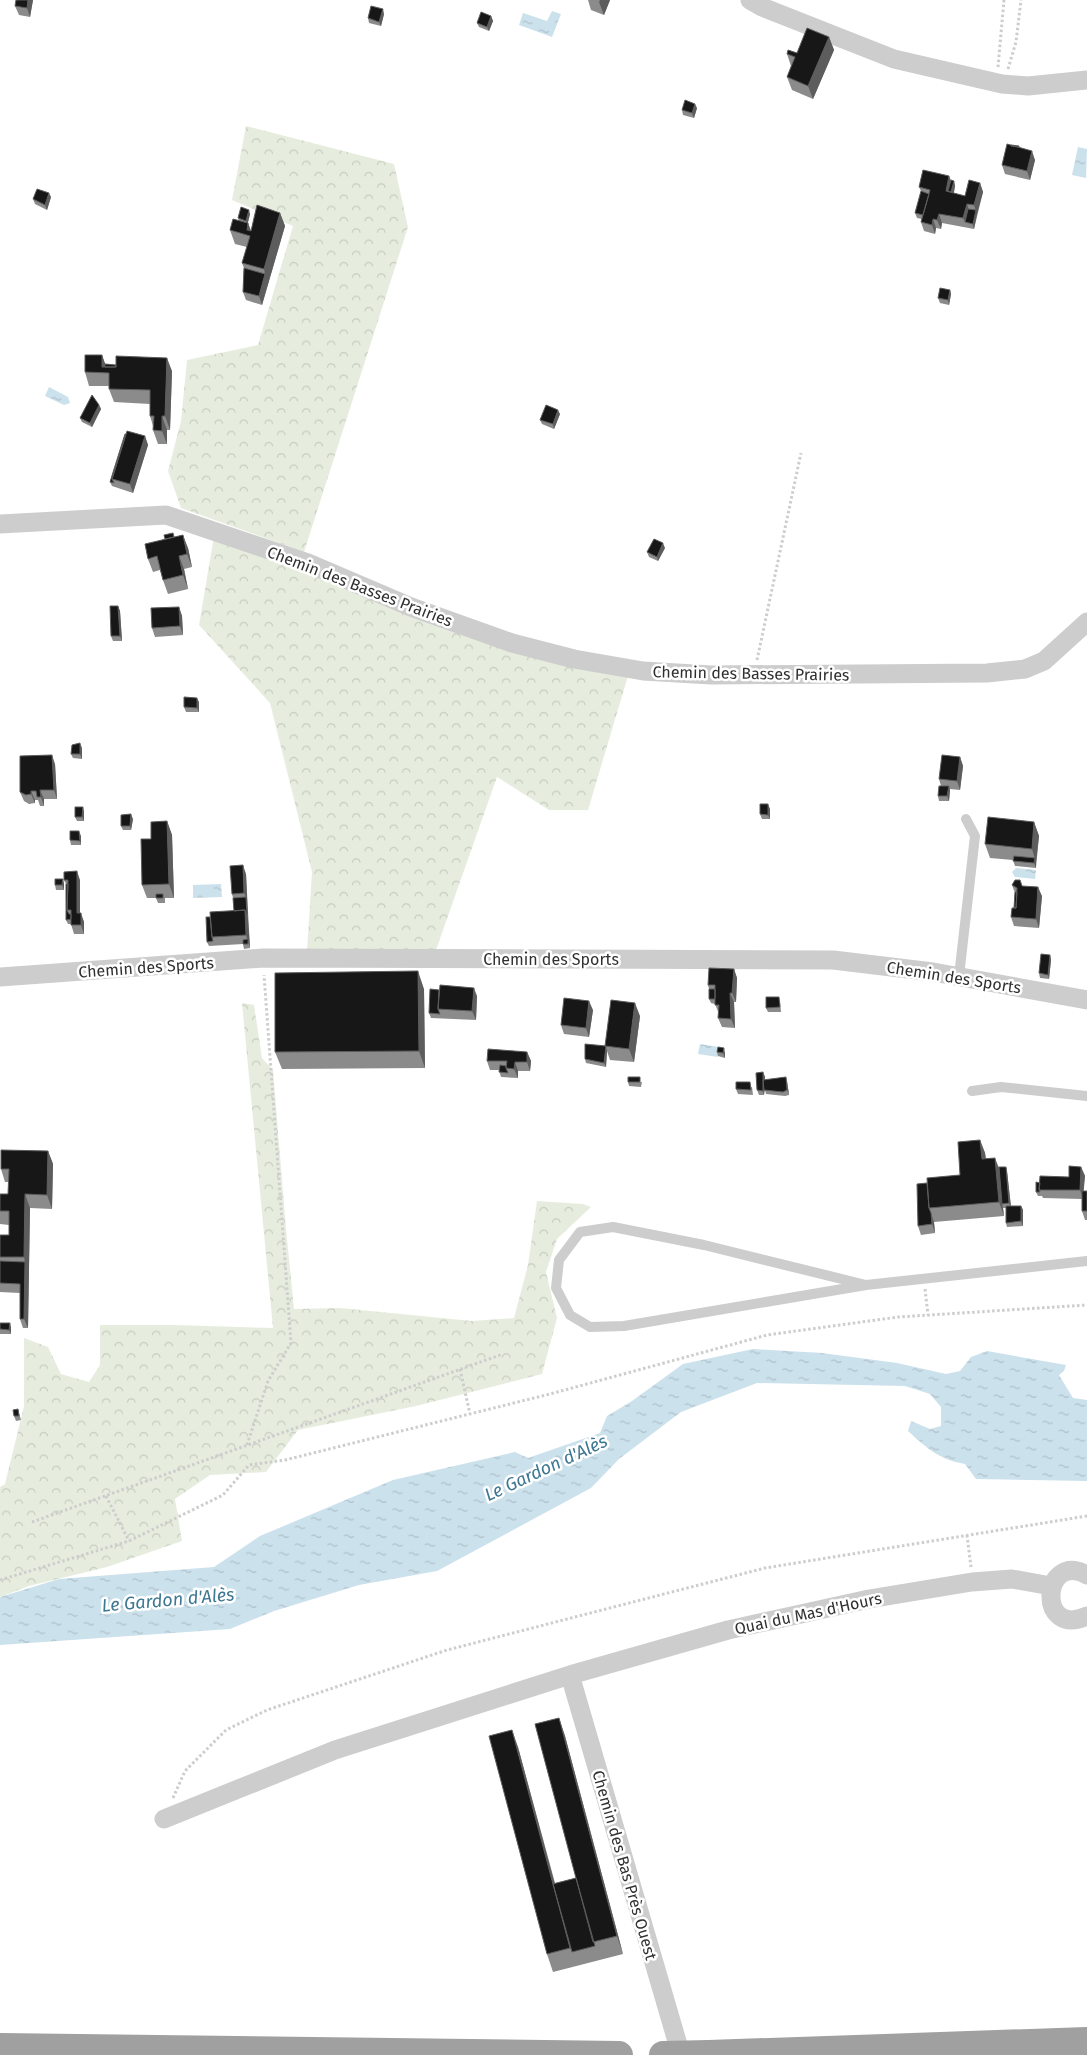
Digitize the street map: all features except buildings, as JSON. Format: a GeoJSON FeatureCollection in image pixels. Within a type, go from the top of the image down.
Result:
{"type":"FeatureCollection","features":[{"type":"Feature","properties":{"kind":"highway"},"geometry":{"type":"LineString","coordinates":[[663,2055],[1087,2042]]}},
{"type":"Feature","properties":{"kind":"highway"},"geometry":{"type":"LineString","coordinates":[[0,2047],[619,2055]]}},
{"type":"Feature","properties":{"kind":"street"},"geometry":{"type":"LineString","coordinates":[[750,0],[762,7],[894,59],[1001,84],[1028,86],[1087,80]]}},
{"type":"Feature","properties":{"kind":"street","name":"Chemin des Basses Prairies"},"geometry":{"type":"LineString","coordinates":[[0,524],[166,515],[308,563],[411,607],[512,643],[574,659],[643,671],[711,675],[754,675],[987,673],[1025,669],[1044,661],[1087,622]]}},
{"type":"Feature","properties":{"kind":"street","name":"Chemin des Sports"},"geometry":{"type":"LineString","coordinates":[[6,977],[263,958],[832,960],[959,976],[1087,1000]]}},
{"type":"Feature","properties":{"kind":"street"},"geometry":{"type":"LineString","coordinates":[[1087,1575],[1075,1571],[1061,1575],[1051,1586],[1050,1602],[1058,1615],[1073,1620],[1087,1616]]}},
{"type":"Feature","properties":{"kind":"street","name":"Quai du Mas d'Hours"},"geometry":{"type":"LineString","coordinates":[[164,1819],[335,1750],[570,1675],[728,1630],[869,1599],[972,1582],[1012,1579],[1051,1586]]}},
{"type":"Feature","properties":{"kind":"street","name":"Chemin des Bas Près Ouest"},"geometry":{"type":"LineString","coordinates":[[570,1675],[681,2055]]}},
{"type":"Feature","properties":{"kind":"lane"},"geometry":{"type":"LineString","coordinates":[[959,976],[975,836],[966,819]]}},
{"type":"Feature","properties":{"kind":"lane"},"geometry":{"type":"LineString","coordinates":[[972,1091],[1001,1087],[1087,1096]]}},
{"type":"Feature","properties":{"kind":"lane"},"geometry":{"type":"LineString","coordinates":[[866,1286],[704,1245],[613,1226],[580,1232],[559,1260],[556,1288],[570,1315],[590,1327],[624,1326],[866,1286],[1087,1261]]}},
{"type":"Feature","properties":{"kind":"path"},"geometry":{"type":"LineString","coordinates":[[1001,84],[1004,0]]}},
{"type":"Feature","properties":{"kind":"path"},"geometry":{"type":"LineString","coordinates":[[1001,84],[1016,42],[1020,0]]}},
{"type":"Feature","properties":{"kind":"path"},"geometry":{"type":"LineString","coordinates":[[754,675],[767,605],[801,453]]}},
{"type":"Feature","properties":{"kind":"path"},"geometry":{"type":"LineString","coordinates":[[246,1446],[268,1381],[292,1343],[263,958]]}},
{"type":"Feature","properties":{"kind":"path"},"geometry":{"type":"LineString","coordinates":[[924,1279],[928,1315]]}},
{"type":"Feature","properties":{"kind":"path"},"geometry":{"type":"LineString","coordinates":[[0,1580],[129,1542],[223,1495],[249,1465],[285,1460],[470,1414],[767,1335],[898,1317],[1087,1305]]}},
{"type":"Feature","properties":{"kind":"path"},"geometry":{"type":"LineString","coordinates":[[32,1522],[503,1354]]}},
{"type":"Feature","properties":{"kind":"path"},"geometry":{"type":"LineString","coordinates":[[460,1369],[470,1414]]}},
{"type":"Feature","properties":{"kind":"path"},"geometry":{"type":"LineString","coordinates":[[106,1496],[129,1542]]}},
{"type":"Feature","properties":{"kind":"path"},"geometry":{"type":"LineString","coordinates":[[164,1819],[185,1771],[226,1730],[267,1710],[447,1650],[765,1568],[1087,1516]]}},
{"type":"Feature","properties":{"kind":"path"},"geometry":{"type":"LineString","coordinates":[[967,1535],[972,1582]]}},
{"type":"Feature","properties":{"kind":"green space"},"geometry":{"type":"Polygon","coordinates":[[[246,126],[394,164],[408,227],[304,552],[181,508],[168,471],[181,421],[187,360],[258,345],[293,226],[232,200],[246,126]]]}},
{"type":"Feature","properties":{"kind":"green space"},"geometry":{"type":"Polygon","coordinates":[[[214,536],[628,676],[588,810],[549,810],[497,777],[436,950],[307,951],[312,872],[270,703],[199,625],[214,536]]]}},
{"type":"Feature","properties":{"kind":"green space"},"geometry":{"type":"Polygon","coordinates":[[[242,1003],[254,1005],[262,1058],[273,1070],[294,1309],[340,1308],[472,1321],[514,1318],[528,1265],[537,1201],[583,1204],[591,1207],[557,1239],[546,1272],[557,1318],[542,1374],[416,1406],[298,1430],[266,1472],[210,1475],[175,1499],[182,1541],[107,1567],[29,1586],[0,1597],[0,1487],[5,1484],[24,1406],[24,1338],[48,1347],[61,1374],[89,1382],[100,1365],[100,1325],[273,1328],[242,1003]]]}},
{"type":"Feature","properties":{"kind":"water"},"geometry":{"type":"Polygon","coordinates":[[[552,11],[561,14],[552,37],[519,25],[523,13],[547,21],[552,11]]]}},
{"type":"Feature","properties":{"kind":"water"},"geometry":{"type":"Polygon","coordinates":[[[1078,147],[1087,149],[1086,178],[1072,175],[1078,147]]]}},
{"type":"Feature","properties":{"kind":"water"},"geometry":{"type":"Polygon","coordinates":[[[49,387],[68,397],[70,403],[64,405],[45,396],[49,387]]]}},
{"type":"Feature","properties":{"kind":"water"},"geometry":{"type":"Polygon","coordinates":[[[1016,868],[1036,870],[1035,879],[1015,877],[1012,872],[1016,868]]]}},
{"type":"Feature","properties":{"kind":"water"},"geometry":{"type":"Polygon","coordinates":[[[221,884],[222,897],[193,898],[193,885],[221,884]]]}},
{"type":"Feature","properties":{"kind":"water"},"geometry":{"type":"Polygon","coordinates":[[[700,1044],[719,1047],[718,1057],[698,1054],[700,1044]]]}},
{"type":"Feature","properties":{"kind":"water","name":"Le Gardon d'Alès"},"geometry":{"type":"Polygon","coordinates":[[[753,1349],[822,1353],[897,1363],[946,1374],[960,1371],[971,1357],[987,1351],[1066,1365],[1064,1371],[1059,1375],[1073,1398],[1087,1400],[1087,1481],[976,1479],[965,1464],[940,1456],[908,1431],[911,1421],[930,1429],[941,1426],[941,1407],[930,1394],[905,1386],[757,1383],[681,1412],[619,1459],[591,1488],[437,1571],[359,1585],[274,1611],[230,1629],[0,1645],[0,1597],[59,1579],[214,1567],[260,1536],[393,1480],[515,1452],[528,1458],[600,1433],[607,1416],[632,1401],[683,1364],[753,1349]]]}}]}
